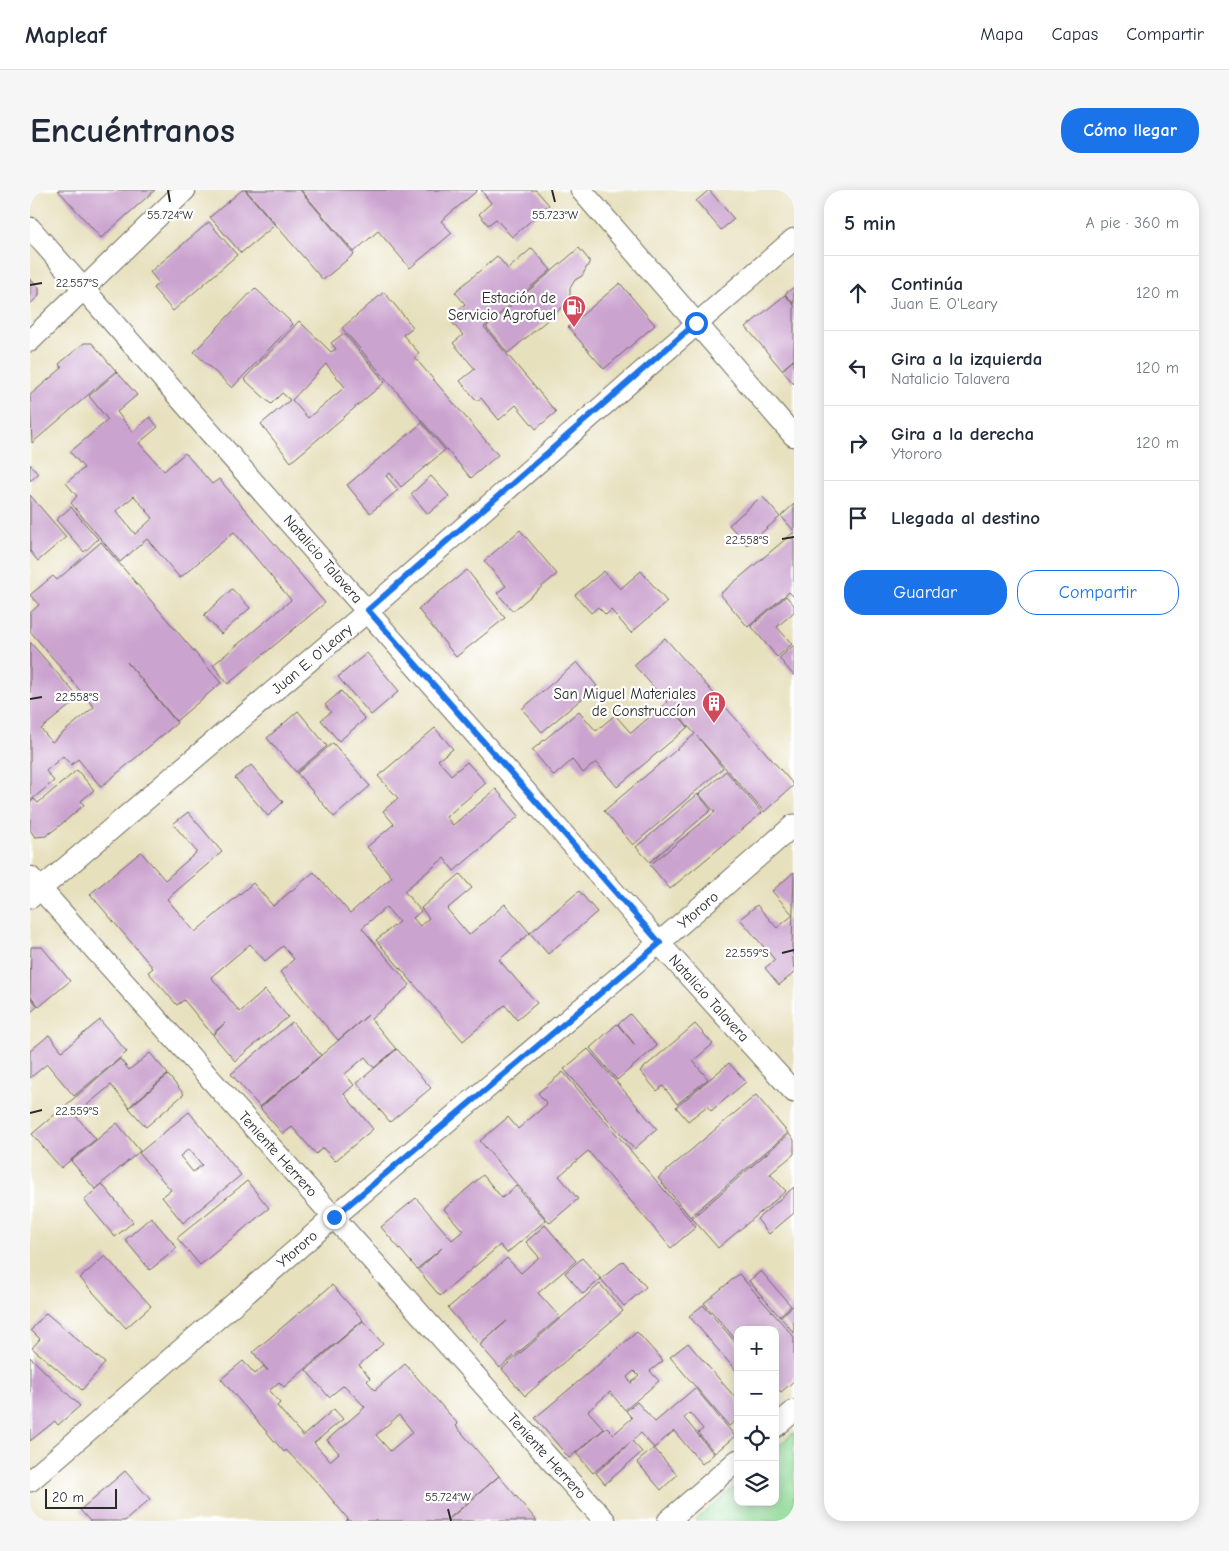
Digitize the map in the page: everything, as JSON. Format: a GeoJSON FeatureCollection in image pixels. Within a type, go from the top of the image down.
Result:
{"type":"FeatureCollection","features":[{"type":"Feature","properties":{"kind":"street"},"geometry":{"type":"LineString","coordinates":[[30,340],[185,190]]}},
{"type":"Feature","properties":{"kind":"street"},"geometry":{"type":"LineString","coordinates":[[581,190],[794,436]]}},
{"type":"Feature","properties":{"kind":"street","name":"Natalicio Talavera"},"geometry":{"type":"LineString","coordinates":[[30,228],[660,943],[794,1092]]}},
{"type":"Feature","properties":{"kind":"street","name":"Juan E. O'Leary"},"geometry":{"type":"LineString","coordinates":[[33,888],[368,610],[794,239]]}},
{"type":"Feature","properties":{"kind":"street","name":"Ytororo"},"geometry":{"type":"LineString","coordinates":[[30,1481],[334,1217],[660,943],[794,825]]}},
{"type":"Feature","properties":{"kind":"street","name":"Teniente Herrero"},"geometry":{"type":"LineString","coordinates":[[33,888],[334,1217],[605,1521]]}},
{"type":"Feature","properties":{"kind":"street"},"geometry":{"type":"LineString","coordinates":[[779,1424],[794,1411]]}},
{"type":"Feature","properties":{"kind":"street"},"geometry":{"type":"LineString","coordinates":[[668,1521],[737,1461]]}},
{"type":"Feature","properties":{"kind":"green space"},"geometry":{"type":"Polygon","coordinates":[[[794,1432],[794,1521],[695,1521],[734,1487],[734,1506],[779,1506],[779,1445],[794,1432]]]}},
{"type":"Feature","properties":{"kind":"building"},"geometry":{"type":"Polygon","coordinates":[[[58,190],[155,190],[101,238],[58,190]]]}},
{"type":"Feature","properties":{"kind":"building"},"geometry":{"type":"Polygon","coordinates":[[[242,190],[245,190],[275,225],[241,253],[210,217],[242,190]]]}},
{"type":"Feature","properties":{"kind":"building"},"geometry":{"type":"Polygon","coordinates":[[[246,190],[300,190],[354,254],[323,280],[246,190]]]}},
{"type":"Feature","properties":{"kind":"building"},"geometry":{"type":"Polygon","coordinates":[[[301,190],[478,190],[441,221],[452,233],[410,268],[378,231],[354,252],[301,190]]]}},
{"type":"Feature","properties":{"kind":"building"},"geometry":{"type":"Polygon","coordinates":[[[481,190],[536,190],[549,205],[512,237],[496,219],[488,225],[479,214],[491,203],[481,190]]]}},
{"type":"Feature","properties":{"kind":"building"},"geometry":{"type":"Polygon","coordinates":[[[709,190],[734,219],[721,230],[696,201],[709,190]]]}},
{"type":"Feature","properties":{"kind":"building"},"geometry":{"type":"Polygon","coordinates":[[[209,222],[237,255],[173,311],[153,288],[159,283],[150,272],[209,222]]]}},
{"type":"Feature","properties":{"kind":"building"},"geometry":{"type":"Polygon","coordinates":[[[532,248],[551,270],[484,327],[556,412],[536,429],[516,405],[499,420],[481,398],[477,401],[460,381],[475,369],[453,343],[463,335],[448,318],[465,304],[455,292],[497,256],[508,269],[532,248]]]}},
{"type":"Feature","properties":{"kind":"building"},"geometry":{"type":"Polygon","coordinates":[[[579,248],[589,260],[589,263],[582,276],[575,280],[570,288],[570,301],[508,353],[486,327],[579,248]]]}},
{"type":"Feature","properties":{"kind":"building"},"geometry":{"type":"Polygon","coordinates":[[[30,279],[39,288],[39,296],[30,304],[30,279]]]}},
{"type":"Feature","properties":{"kind":"building"},"geometry":{"type":"Polygon","coordinates":[[[620,283],[655,325],[604,369],[568,327],[620,283]]]}},
{"type":"Feature","properties":{"kind":"building"},"geometry":{"type":"Polygon","coordinates":[[[794,287],[794,304],[785,294],[794,287]]]}},
{"type":"Feature","properties":{"kind":"building"},"geometry":{"type":"Polygon","coordinates":[[[255,288],[293,324],[232,388],[194,352],[255,288]]]}},
{"type":"Feature","properties":{"kind":"building"},"geometry":{"type":"Polygon","coordinates":[[[384,292],[413,327],[403,335],[419,353],[415,358],[498,455],[471,478],[342,328],[384,292]]]}},
{"type":"Feature","properties":{"kind":"building"},"geometry":{"type":"Polygon","coordinates":[[[785,295],[794,305],[794,359],[782,370],[746,327],[785,295]]]}},
{"type":"Feature","properties":{"kind":"building"},"geometry":{"type":"Polygon","coordinates":[[[299,321],[331,352],[336,349],[331,343],[344,333],[385,382],[291,462],[261,424],[290,400],[282,393],[271,404],[244,379],[299,321]],[[326,364],[292,400],[308,418],[345,387],[326,364]]]}},
{"type":"Feature","properties":{"kind":"building"},"geometry":{"type":"Polygon","coordinates":[[[84,343],[92,343],[116,371],[32,443],[30,395],[62,368],[59,364],[84,343]]]}},
{"type":"Feature","properties":{"kind":"building"},"geometry":{"type":"Polygon","coordinates":[[[794,360],[794,384],[782,370],[794,360]]]}},
{"type":"Feature","properties":{"kind":"building"},"geometry":{"type":"Polygon","coordinates":[[[117,372],[137,395],[117,412],[133,432],[150,417],[158,427],[139,443],[164,471],[185,453],[212,484],[219,479],[325,603],[228,684],[213,665],[291,600],[234,532],[180,578],[147,539],[120,562],[71,503],[77,496],[66,483],[84,468],[70,452],[108,420],[89,396],[117,372]],[[134,496],[116,511],[135,534],[153,518],[134,496]]]}},
{"type":"Feature","properties":{"kind":"building"},"geometry":{"type":"Polygon","coordinates":[[[422,423],[445,450],[401,487],[390,473],[386,476],[398,490],[370,513],[347,485],[422,423]]]}},
{"type":"Feature","properties":{"kind":"building"},"geometry":{"type":"Polygon","coordinates":[[[30,464],[38,474],[30,481],[30,464]]]}},
{"type":"Feature","properties":{"kind":"building"},"geometry":{"type":"Polygon","coordinates":[[[431,476],[449,496],[428,514],[411,494],[431,476]]]}},
{"type":"Feature","properties":{"kind":"building"},"geometry":{"type":"Polygon","coordinates":[[[30,495],[66,537],[38,561],[30,551],[30,495]]]}},
{"type":"Feature","properties":{"kind":"building"},"geometry":{"type":"Polygon","coordinates":[[[762,496],[780,517],[747,545],[729,525],[762,496]]]}},
{"type":"Feature","properties":{"kind":"building"},"geometry":{"type":"Polygon","coordinates":[[[794,504],[794,531],[781,516],[794,504]]]}},
{"type":"Feature","properties":{"kind":"building"},"geometry":{"type":"Polygon","coordinates":[[[71,507],[98,539],[84,552],[56,520],[71,507]]]}},
{"type":"Feature","properties":{"kind":"building"},"geometry":{"type":"Polygon","coordinates":[[[520,530],[557,574],[513,611],[497,593],[506,586],[484,561],[520,530]]]}},
{"type":"Feature","properties":{"kind":"building"},"geometry":{"type":"Polygon","coordinates":[[[794,532],[794,597],[789,592],[748,627],[720,594],[794,532]]]}},
{"type":"Feature","properties":{"kind":"building"},"geometry":{"type":"Polygon","coordinates":[[[101,542],[221,683],[176,721],[127,662],[177,723],[101,787],[78,759],[71,765],[63,756],[46,771],[54,781],[30,801],[30,642],[79,698],[41,729],[52,742],[94,707],[30,631],[30,613],[39,605],[30,595],[53,576],[57,580],[101,542]]]}},
{"type":"Feature","properties":{"kind":"building"},"geometry":{"type":"Polygon","coordinates":[[[467,570],[505,618],[456,657],[418,609],[467,570]]]}},
{"type":"Feature","properties":{"kind":"building"},"geometry":{"type":"Polygon","coordinates":[[[604,571],[620,589],[641,571],[667,602],[631,633],[611,610],[606,615],[598,607],[591,613],[575,595],[604,571]]]}},
{"type":"Feature","properties":{"kind":"building"},"geometry":{"type":"Polygon","coordinates":[[[232,589],[250,608],[221,634],[204,615],[232,589]]]}},
{"type":"Feature","properties":{"kind":"building"},"geometry":{"type":"Polygon","coordinates":[[[786,596],[794,605],[794,612],[777,627],[792,644],[777,657],[751,626],[786,596]]]}},
{"type":"Feature","properties":{"kind":"building"},"geometry":{"type":"Polygon","coordinates":[[[665,638],[794,785],[764,812],[697,736],[723,768],[633,845],[604,811],[695,734],[678,715],[688,727],[617,787],[596,762],[583,773],[572,760],[554,776],[532,750],[579,711],[596,731],[615,715],[631,733],[667,702],[634,665],[665,638]]]}},
{"type":"Feature","properties":{"kind":"building"},"geometry":{"type":"Polygon","coordinates":[[[794,645],[794,676],[779,658],[794,645]]]}},
{"type":"Feature","properties":{"kind":"building"},"geometry":{"type":"Polygon","coordinates":[[[367,653],[399,691],[371,715],[338,677],[367,653]]]}},
{"type":"Feature","properties":{"kind":"building"},"geometry":{"type":"Polygon","coordinates":[[[577,662],[597,686],[542,732],[522,709],[577,662]]]}},
{"type":"Feature","properties":{"kind":"building"},"geometry":{"type":"Polygon","coordinates":[[[341,691],[365,719],[339,741],[321,720],[331,712],[325,705],[341,691]]]}},
{"type":"Feature","properties":{"kind":"building"},"geometry":{"type":"Polygon","coordinates":[[[298,711],[327,746],[296,772],[267,738],[298,711]]]}},
{"type":"Feature","properties":{"kind":"building"},"geometry":{"type":"Polygon","coordinates":[[[435,728],[453,749],[438,760],[451,775],[467,762],[486,783],[446,817],[453,825],[496,789],[519,816],[454,871],[444,858],[404,891],[421,911],[413,918],[420,926],[429,918],[421,908],[460,874],[472,888],[447,909],[469,935],[505,904],[530,933],[499,960],[537,1003],[517,1020],[505,1005],[463,1041],[376,940],[399,922],[386,907],[362,928],[410,985],[371,1019],[396,1049],[374,1068],[365,1057],[345,1074],[354,1085],[344,1094],[373,1129],[335,1161],[323,1148],[316,1154],[292,1127],[283,1134],[260,1108],[368,1015],[338,1040],[280,972],[294,959],[283,946],[265,961],[250,944],[211,977],[240,1012],[265,990],[288,1017],[235,1061],[213,1035],[225,1023],[212,1034],[184,1000],[177,1005],[148,972],[153,968],[90,894],[141,852],[165,880],[197,852],[173,824],[188,812],[222,852],[167,899],[195,932],[253,883],[273,906],[314,872],[350,913],[392,877],[367,847],[394,824],[383,811],[398,798],[378,776],[435,728]]]}},
{"type":"Feature","properties":{"kind":"building"},"geometry":{"type":"Polygon","coordinates":[[[333,743],[370,786],[334,817],[297,773],[333,743]]]}},
{"type":"Feature","properties":{"kind":"building"},"geometry":{"type":"Polygon","coordinates":[[[251,765],[283,802],[268,816],[235,778],[251,765]]]}},
{"type":"Feature","properties":{"kind":"building"},"geometry":{"type":"Polygon","coordinates":[[[77,770],[94,790],[81,801],[84,805],[58,827],[46,836],[35,837],[30,830],[30,803],[34,799],[38,803],[77,770]]]}},
{"type":"Feature","properties":{"kind":"building"},"geometry":{"type":"Polygon","coordinates":[[[726,771],[762,813],[670,889],[650,865],[715,812],[699,794],[726,771]]]}},
{"type":"Feature","properties":{"kind":"building"},"geometry":{"type":"Polygon","coordinates":[[[698,794],[711,810],[650,862],[636,847],[698,794]]]}},
{"type":"Feature","properties":{"kind":"building"},"geometry":{"type":"Polygon","coordinates":[[[794,872],[793,915],[772,891],[794,872]]]}},
{"type":"Feature","properties":{"kind":"building"},"geometry":{"type":"Polygon","coordinates":[[[579,891],[597,912],[548,954],[530,933],[579,891]]]}},
{"type":"Feature","properties":{"kind":"building"},"geometry":{"type":"Polygon","coordinates":[[[757,905],[777,928],[793,915],[792,945],[794,973],[779,985],[765,968],[775,960],[740,919],[757,905]]]}},
{"type":"Feature","properties":{"kind":"building"},"geometry":{"type":"Polygon","coordinates":[[[31,947],[42,947],[70,981],[39,1007],[30,995],[31,947]]]}},
{"type":"Feature","properties":{"kind":"building"},"geometry":{"type":"Polygon","coordinates":[[[30,997],[38,1006],[30,1013],[30,997]]]}},
{"type":"Feature","properties":{"kind":"building"},"geometry":{"type":"Polygon","coordinates":[[[630,1014],[657,1046],[617,1080],[590,1048],[617,1024],[635,1045],[618,1024],[630,1014]]]}},
{"type":"Feature","properties":{"kind":"building"},"geometry":{"type":"Polygon","coordinates":[[[100,1020],[127,1052],[74,1096],[47,1064],[30,1078],[30,1051],[49,1035],[62,1051],[100,1020]]]}},
{"type":"Feature","properties":{"kind":"building"},"geometry":{"type":"Polygon","coordinates":[[[292,1022],[321,1055],[260,1107],[231,1074],[292,1022]]]}},
{"type":"Feature","properties":{"kind":"building"},"geometry":{"type":"Polygon","coordinates":[[[695,1024],[713,1044],[693,1061],[708,1079],[677,1104],[663,1086],[657,1091],[640,1071],[695,1024]]]}},
{"type":"Feature","properties":{"kind":"building"},"geometry":{"type":"Polygon","coordinates":[[[397,1049],[431,1088],[390,1122],[357,1083],[397,1049]]]}},
{"type":"Feature","properties":{"kind":"building"},"geometry":{"type":"Polygon","coordinates":[[[588,1049],[657,1129],[634,1149],[564,1069],[588,1049]]]}},
{"type":"Feature","properties":{"kind":"building"},"geometry":{"type":"Polygon","coordinates":[[[150,1053],[168,1074],[129,1107],[111,1085],[75,1115],[96,1139],[61,1168],[32,1134],[120,1059],[129,1070],[150,1053]]]}},
{"type":"Feature","properties":{"kind":"building"},"geometry":{"type":"Polygon","coordinates":[[[729,1063],[746,1082],[711,1111],[707,1106],[688,1121],[676,1107],[729,1063]]]}},
{"type":"Feature","properties":{"kind":"building"},"geometry":{"type":"Polygon","coordinates":[[[563,1072],[696,1227],[671,1248],[588,1151],[559,1176],[578,1199],[550,1223],[480,1141],[508,1117],[518,1129],[547,1104],[538,1093],[563,1072]]]}},
{"type":"Feature","properties":{"kind":"building"},"geometry":{"type":"Polygon","coordinates":[[[168,1075],[184,1094],[146,1127],[129,1108],[168,1075]]]}},
{"type":"Feature","properties":{"kind":"building"},"geometry":{"type":"Polygon","coordinates":[[[756,1095],[788,1133],[690,1217],[658,1178],[756,1095]]]}},
{"type":"Feature","properties":{"kind":"building"},"geometry":{"type":"Polygon","coordinates":[[[189,1112],[241,1175],[183,1223],[162,1197],[171,1190],[139,1153],[189,1112]],[[189,1149],[180,1156],[193,1172],[202,1165],[189,1149]]]}},
{"type":"Feature","properties":{"kind":"building"},"geometry":{"type":"Polygon","coordinates":[[[117,1123],[140,1151],[95,1189],[71,1161],[117,1123]]]}},
{"type":"Feature","properties":{"kind":"building"},"geometry":{"type":"Polygon","coordinates":[[[789,1134],[794,1140],[794,1154],[770,1174],[786,1191],[718,1248],[692,1218],[789,1134]]]}},
{"type":"Feature","properties":{"kind":"building"},"geometry":{"type":"Polygon","coordinates":[[[483,1175],[502,1198],[516,1186],[546,1220],[507,1253],[500,1245],[440,1296],[418,1270],[442,1248],[417,1269],[381,1227],[416,1198],[452,1240],[463,1231],[444,1209],[483,1175]]]}},
{"type":"Feature","properties":{"kind":"building"},"geometry":{"type":"Polygon","coordinates":[[[247,1181],[269,1208],[200,1265],[177,1238],[247,1181]]]}},
{"type":"Feature","properties":{"kind":"building"},"geometry":{"type":"Polygon","coordinates":[[[102,1184],[133,1222],[115,1237],[84,1200],[102,1184]]]}},
{"type":"Feature","properties":{"kind":"building"},"geometry":{"type":"Polygon","coordinates":[[[794,1187],[794,1213],[769,1234],[757,1219],[794,1187]]]}},
{"type":"Feature","properties":{"kind":"building"},"geometry":{"type":"Polygon","coordinates":[[[151,1217],[177,1248],[150,1270],[125,1240],[151,1217]]]}},
{"type":"Feature","properties":{"kind":"building"},"geometry":{"type":"Polygon","coordinates":[[[545,1225],[576,1261],[538,1293],[560,1317],[500,1368],[480,1345],[507,1321],[479,1344],[448,1308],[507,1258],[521,1273],[539,1257],[526,1242],[545,1225]]]}},
{"type":"Feature","properties":{"kind":"building"},"geometry":{"type":"Polygon","coordinates":[[[105,1256],[151,1306],[126,1328],[80,1278],[105,1256]]]}},
{"type":"Feature","properties":{"kind":"building"},"geometry":{"type":"Polygon","coordinates":[[[582,1258],[601,1279],[583,1294],[565,1273],[582,1258]]]}},
{"type":"Feature","properties":{"kind":"building"},"geometry":{"type":"Polygon","coordinates":[[[623,1261],[646,1287],[624,1306],[601,1279],[623,1261]]]}},
{"type":"Feature","properties":{"kind":"building"},"geometry":{"type":"Polygon","coordinates":[[[761,1271],[791,1306],[779,1316],[749,1281],[761,1271]]]}},
{"type":"Feature","properties":{"kind":"building"},"geometry":{"type":"Polygon","coordinates":[[[739,1274],[794,1337],[794,1381],[781,1392],[779,1390],[779,1326],[734,1326],[734,1337],[704,1303],[739,1274]]]}},
{"type":"Feature","properties":{"kind":"building"},"geometry":{"type":"Polygon","coordinates":[[[600,1284],[623,1311],[525,1396],[502,1369],[600,1284]]]}},
{"type":"Feature","properties":{"kind":"building"},"geometry":{"type":"Polygon","coordinates":[[[332,1285],[363,1320],[284,1387],[279,1382],[269,1391],[280,1403],[277,1406],[303,1436],[334,1409],[343,1419],[314,1443],[330,1461],[339,1453],[327,1440],[365,1407],[344,1385],[329,1397],[306,1370],[363,1321],[383,1344],[359,1365],[370,1378],[367,1381],[375,1390],[405,1364],[458,1424],[456,1426],[499,1476],[446,1521],[346,1521],[348,1519],[319,1484],[286,1450],[284,1452],[221,1379],[243,1361],[255,1374],[264,1366],[268,1371],[253,1352],[332,1285]],[[399,1415],[376,1435],[390,1451],[413,1432],[399,1415]]]}},
{"type":"Feature","properties":{"kind":"building"},"geometry":{"type":"Polygon","coordinates":[[[703,1305],[734,1340],[734,1368],[689,1316],[703,1305]]]}},
{"type":"Feature","properties":{"kind":"building"},"geometry":{"type":"Polygon","coordinates":[[[794,1305],[794,1333],[780,1317],[794,1305]]]}},
{"type":"Feature","properties":{"kind":"building"},"geometry":{"type":"Polygon","coordinates":[[[46,1313],[105,1363],[82,1390],[32,1348],[40,1339],[31,1330],[46,1313]]]}},
{"type":"Feature","properties":{"kind":"building"},"geometry":{"type":"Polygon","coordinates":[[[637,1332],[663,1361],[650,1371],[659,1381],[625,1410],[610,1392],[588,1411],[604,1429],[569,1458],[535,1418],[637,1332]],[[634,1371],[627,1377],[631,1383],[639,1376],[634,1371]]]}},
{"type":"Feature","properties":{"kind":"building"},"geometry":{"type":"Polygon","coordinates":[[[688,1343],[734,1396],[734,1422],[729,1426],[670,1357],[688,1343]]]}},
{"type":"Feature","properties":{"kind":"building"},"geometry":{"type":"Polygon","coordinates":[[[30,1357],[80,1406],[58,1425],[55,1421],[30,1441],[30,1357]]]}},
{"type":"Feature","properties":{"kind":"building"},"geometry":{"type":"Polygon","coordinates":[[[695,1388],[734,1437],[715,1453],[698,1433],[703,1429],[690,1413],[684,1418],[714,1454],[702,1464],[674,1431],[654,1448],[641,1433],[632,1441],[642,1452],[605,1484],[596,1473],[631,1442],[593,1473],[576,1453],[607,1427],[614,1434],[632,1418],[626,1411],[637,1402],[655,1422],[695,1388]]]}},
{"type":"Feature","properties":{"kind":"building"},"geometry":{"type":"Polygon","coordinates":[[[654,1448],[677,1475],[661,1490],[637,1462],[654,1448]]]}},
{"type":"Feature","properties":{"kind":"building"},"geometry":{"type":"Polygon","coordinates":[[[125,1471],[150,1499],[125,1521],[90,1521],[80,1510],[125,1471]]]}},
{"type":"Feature","properties":{"kind":"building"},"geometry":{"type":"Polygon","coordinates":[[[499,1476],[537,1521],[447,1521],[499,1476]]]}},
{"type":"Feature","properties":{"kind":"place","name":"Estación de Servicio Agrofuel"},"geometry":{"type":"Point","coordinates":[574,328]}},
{"type":"Feature","properties":{"kind":"place","name":"San Miguel Materiales de Construccíon"},"geometry":{"type":"Point","coordinates":[714,724]}},
{"type":"Feature","properties":{"kind":"route"},"geometry":{"type":"LineString","coordinates":[[334,1217],[660,943],[368,610],[696,323]]}}]}
